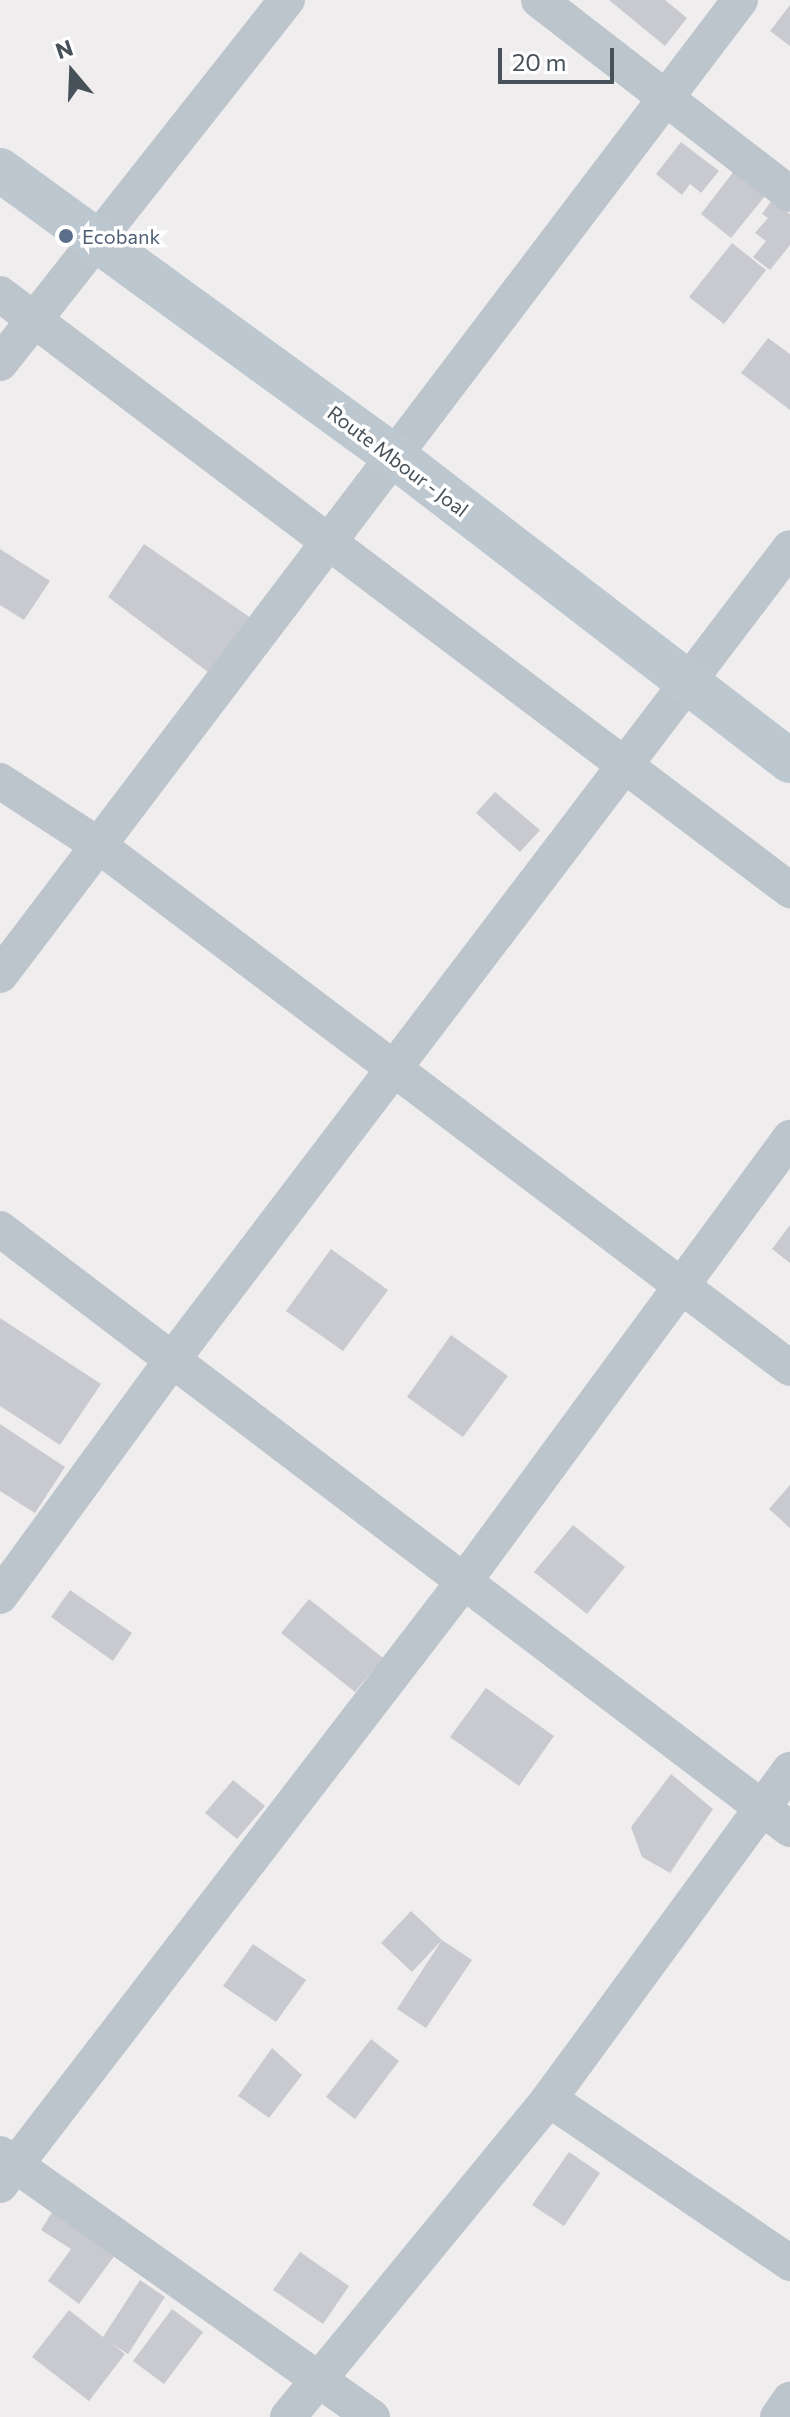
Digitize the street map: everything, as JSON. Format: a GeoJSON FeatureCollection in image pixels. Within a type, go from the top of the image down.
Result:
{"type":"FeatureCollection","features":[{"type":"Feature","properties":{"kind":"main road","name":"Route Mbour - Joal"},"geometry":{"type":"LineString","coordinates":[[0,170],[394,456],[790,761]]}},
{"type":"Feature","properties":{"kind":"street"},"geometry":{"type":"LineString","coordinates":[[0,363],[96,237],[287,0]]}},
{"type":"Feature","properties":{"kind":"street"},"geometry":{"type":"LineString","coordinates":[[539,0],[790,194]]}},
{"type":"Feature","properties":{"kind":"street"},"geometry":{"type":"LineString","coordinates":[[0,975],[740,0]]}},
{"type":"Feature","properties":{"kind":"street"},"geometry":{"type":"LineString","coordinates":[[0,294],[790,890]]}},
{"type":"Feature","properties":{"kind":"street"},"geometry":{"type":"LineString","coordinates":[[0,1596],[172,1360],[790,548]]}},
{"type":"Feature","properties":{"kind":"street"},"geometry":{"type":"LineString","coordinates":[[0,781],[98,845],[790,1368]]}},
{"type":"Feature","properties":{"kind":"street"},"geometry":{"type":"LineString","coordinates":[[372,2417],[5,2168],[465,1580],[790,1138]]}},
{"type":"Feature","properties":{"kind":"street"},"geometry":{"type":"LineString","coordinates":[[0,1229],[790,1829]]}},
{"type":"Feature","properties":{"kind":"street"},"geometry":{"type":"LineString","coordinates":[[288,2417],[315,2379],[549,2099],[790,1770]]}},
{"type":"Feature","properties":{"kind":"street"},"geometry":{"type":"LineString","coordinates":[[549,2099],[790,2263]]}},
{"type":"Feature","properties":{"kind":"street"},"geometry":{"type":"LineString","coordinates":[[778,2417],[790,2400]]}},
{"type":"Feature","properties":{"kind":"building"},"geometry":{"type":"Polygon","coordinates":[[[609,0],[665,0],[687,18],[665,46],[609,0]]]}},
{"type":"Feature","properties":{"kind":"building"},"geometry":{"type":"Polygon","coordinates":[[[790,5],[790,46],[770,31],[790,5]]]}},
{"type":"Feature","properties":{"kind":"building"},"geometry":{"type":"Polygon","coordinates":[[[681,142],[719,171],[701,193],[690,184],[682,195],[656,174],[681,142]]]}},
{"type":"Feature","properties":{"kind":"building"},"geometry":{"type":"Polygon","coordinates":[[[734,171],[765,196],[731,238],[701,214],[734,171]]]}},
{"type":"Feature","properties":{"kind":"building"},"geometry":{"type":"Polygon","coordinates":[[[772,200],[790,214],[790,245],[770,270],[753,257],[766,241],[755,233],[768,218],[762,214],[772,200]]]}},
{"type":"Feature","properties":{"kind":"building"},"geometry":{"type":"Polygon","coordinates":[[[732,243],[766,270],[724,324],[689,297],[732,243]]]}},
{"type":"Feature","properties":{"kind":"building"},"geometry":{"type":"Polygon","coordinates":[[[768,338],[790,354],[790,410],[741,373],[768,338]]]}},
{"type":"Feature","properties":{"kind":"building"},"geometry":{"type":"Polygon","coordinates":[[[144,544],[258,623],[220,681],[108,597],[144,544]]]}},
{"type":"Feature","properties":{"kind":"building"},"geometry":{"type":"Polygon","coordinates":[[[0,549],[50,581],[24,620],[0,605],[0,549]]]}},
{"type":"Feature","properties":{"kind":"building"},"geometry":{"type":"Polygon","coordinates":[[[495,792],[540,830],[520,852],[476,813],[495,792]]]}},
{"type":"Feature","properties":{"kind":"building"},"geometry":{"type":"Polygon","coordinates":[[[790,1225],[790,1263],[772,1249],[790,1225]]]}},
{"type":"Feature","properties":{"kind":"building"},"geometry":{"type":"Polygon","coordinates":[[[331,1249],[388,1290],[343,1351],[286,1311],[331,1249]]]}},
{"type":"Feature","properties":{"kind":"building"},"geometry":{"type":"Polygon","coordinates":[[[0,1318],[101,1384],[60,1445],[0,1406],[0,1318]]]}},
{"type":"Feature","properties":{"kind":"building"},"geometry":{"type":"Polygon","coordinates":[[[451,1335],[508,1376],[463,1437],[407,1397],[451,1335]]]}},
{"type":"Feature","properties":{"kind":"building"},"geometry":{"type":"Polygon","coordinates":[[[0,1424],[65,1467],[35,1513],[0,1491],[0,1424]]]}},
{"type":"Feature","properties":{"kind":"building"},"geometry":{"type":"Polygon","coordinates":[[[790,1485],[790,1528],[769,1509],[790,1485]]]}},
{"type":"Feature","properties":{"kind":"building"},"geometry":{"type":"Polygon","coordinates":[[[573,1525],[625,1567],[587,1614],[534,1572],[573,1525]]]}},
{"type":"Feature","properties":{"kind":"building"},"geometry":{"type":"Polygon","coordinates":[[[70,1590],[132,1633],[113,1661],[51,1617],[70,1590]]]}},
{"type":"Feature","properties":{"kind":"building"},"geometry":{"type":"Polygon","coordinates":[[[309,1599],[383,1658],[355,1692],[281,1633],[309,1599]]]}},
{"type":"Feature","properties":{"kind":"building"},"geometry":{"type":"Polygon","coordinates":[[[486,1688],[554,1736],[519,1786],[450,1737],[486,1688]]]}},
{"type":"Feature","properties":{"kind":"building"},"geometry":{"type":"Polygon","coordinates":[[[671,1774],[713,1809],[670,1873],[642,1857],[631,1827],[671,1774]]]}},
{"type":"Feature","properties":{"kind":"building"},"geometry":{"type":"Polygon","coordinates":[[[233,1780],[265,1806],[237,1839],[205,1813],[233,1780]]]}},
{"type":"Feature","properties":{"kind":"building"},"geometry":{"type":"Polygon","coordinates":[[[411,1911],[442,1940],[412,1972],[381,1943],[411,1911]]]}},
{"type":"Feature","properties":{"kind":"building"},"geometry":{"type":"Polygon","coordinates":[[[442,1940],[472,1960],[426,2028],[397,2009],[442,1940]]]}},
{"type":"Feature","properties":{"kind":"building"},"geometry":{"type":"Polygon","coordinates":[[[253,1944],[306,1980],[276,2022],[223,1986],[253,1944]]]}},
{"type":"Feature","properties":{"kind":"building"},"geometry":{"type":"Polygon","coordinates":[[[371,2039],[399,2061],[355,2119],[326,2097],[371,2039]]]}},
{"type":"Feature","properties":{"kind":"building"},"geometry":{"type":"Polygon","coordinates":[[[272,2048],[302,2075],[269,2118],[238,2096],[272,2048]]]}},
{"type":"Feature","properties":{"kind":"building"},"geometry":{"type":"Polygon","coordinates":[[[569,2152],[600,2173],[564,2226],[532,2205],[569,2152]]]}},
{"type":"Feature","properties":{"kind":"building"},"geometry":{"type":"Polygon","coordinates":[[[57,2204],[118,2251],[79,2304],[48,2281],[71,2249],[41,2230],[57,2204]]]}},
{"type":"Feature","properties":{"kind":"building"},"geometry":{"type":"Polygon","coordinates":[[[300,2252],[349,2286],[323,2324],[273,2290],[300,2252]]]}},
{"type":"Feature","properties":{"kind":"building"},"geometry":{"type":"Polygon","coordinates":[[[140,2280],[165,2297],[128,2354],[111,2343],[125,2354],[89,2401],[32,2357],[69,2310],[103,2337],[140,2280]]]}},
{"type":"Feature","properties":{"kind":"building"},"geometry":{"type":"Polygon","coordinates":[[[172,2309],[203,2332],[164,2384],[133,2361],[172,2309]]]}},
{"type":"Feature","properties":{"kind":"place","name":"Ecobank"},"geometry":{"type":"Point","coordinates":[66,236]}}]}
